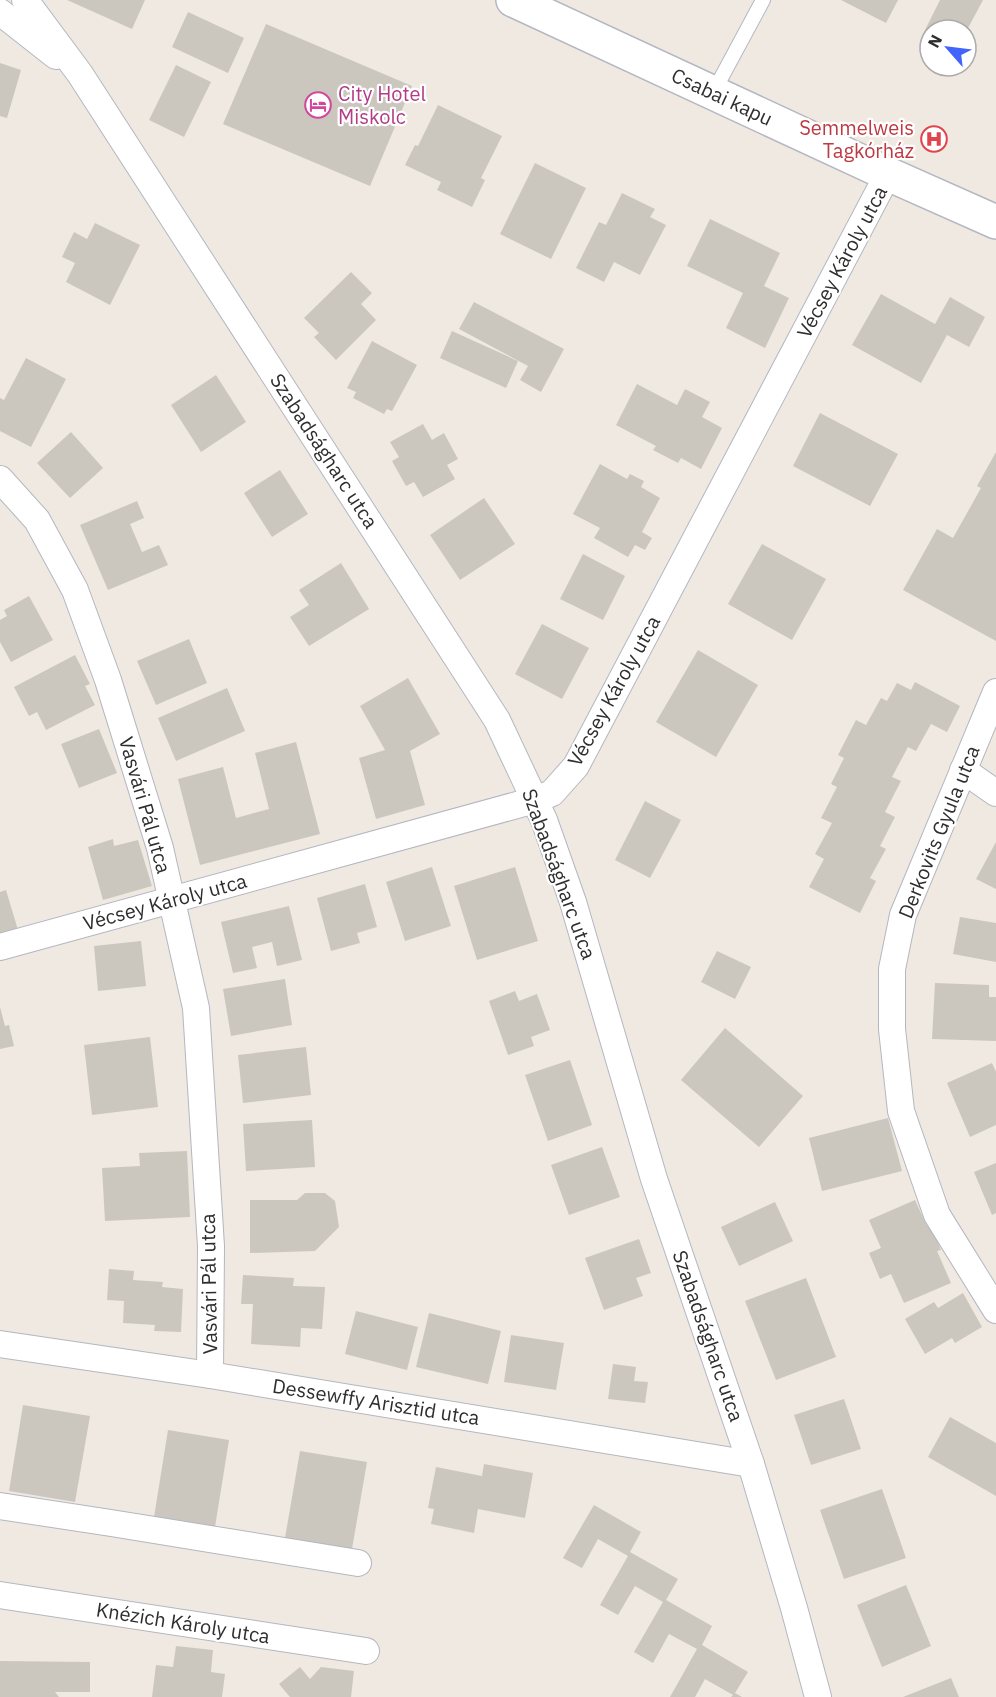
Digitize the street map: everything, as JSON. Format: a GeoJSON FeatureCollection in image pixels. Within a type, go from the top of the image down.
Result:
{"type":"FeatureCollection","features":[{"type":"Feature","properties":{"kind":"street","name":"Szabadságharc utca"},"geometry":{"type":"LineString","coordinates":[[25,0],[80,74],[497,720],[535,800],[573,902],[654,1179],[752,1464],[818,1697]]}},
{"type":"Feature","properties":{"kind":"street","name":"Csabai kapu"},"geometry":{"type":"LineString","coordinates":[[513,0],[996,222]]}},
{"type":"Feature","properties":{"kind":"street","name":"Szabadságharc utca"},"geometry":{"type":"LineString","coordinates":[[0,12],[80,74]]}},
{"type":"Feature","properties":{"kind":"street","name":"Vécsey Károly utca"},"geometry":{"type":"LineString","coordinates":[[0,947],[535,800],[552,793],[576,766],[888,174]]}},
{"type":"Feature","properties":{"kind":"street","name":"Vasvári Pál utca"},"geometry":{"type":"LineString","coordinates":[[0,479],[37,520],[75,590],[108,680],[160,848],[196,1008],[211,1246],[210,1375]]}},
{"type":"Feature","properties":{"kind":"street","name":"Derkovits Gyula utca"},"geometry":{"type":"LineString","coordinates":[[996,693],[903,915],[892,969],[892,1029],[901,1111],[937,1215],[996,1310]]}},
{"type":"Feature","properties":{"kind":"street"},"geometry":{"type":"LineString","coordinates":[[963,770],[996,793]]}},
{"type":"Feature","properties":{"kind":"street","name":"Dessewffy Arisztid utca"},"geometry":{"type":"LineString","coordinates":[[0,1344],[210,1375],[752,1464]]}},
{"type":"Feature","properties":{"kind":"street"},"geometry":{"type":"LineString","coordinates":[[0,1506],[358,1563]]}},
{"type":"Feature","properties":{"kind":"street","name":"Knézich Károly utca"},"geometry":{"type":"LineString","coordinates":[[0,1595],[366,1651]]}},
{"type":"Feature","properties":{"kind":"lane"},"geometry":{"type":"LineString","coordinates":[[713,93],[763,0]]}},
{"type":"Feature","properties":{"kind":"building"},"geometry":{"type":"Polygon","coordinates":[[[67,0],[145,0],[132,29],[67,0]]]}},
{"type":"Feature","properties":{"kind":"building"},"geometry":{"type":"Polygon","coordinates":[[[841,0],[898,0],[886,23],[841,0]]]}},
{"type":"Feature","properties":{"kind":"building"},"geometry":{"type":"Polygon","coordinates":[[[940,0],[983,0],[973,18],[931,18],[940,0]]]}},
{"type":"Feature","properties":{"kind":"building"},"geometry":{"type":"Polygon","coordinates":[[[188,12],[244,38],[228,73],[172,47],[188,12]]]}},
{"type":"Feature","properties":{"kind":"building","name":"City Hotel Miskolc"},"geometry":{"type":"Polygon","coordinates":[[[266,24],[412,86],[370,186],[223,124],[266,24]]]}},
{"type":"Feature","properties":{"kind":"building"},"geometry":{"type":"Polygon","coordinates":[[[0,63],[21,70],[7,118],[0,116],[0,63]]]}},
{"type":"Feature","properties":{"kind":"building"},"geometry":{"type":"Polygon","coordinates":[[[176,65],[211,82],[184,137],[149,120],[176,65]]]}},
{"type":"Feature","properties":{"kind":"building"},"geometry":{"type":"Polygon","coordinates":[[[438,105],[502,136],[481,178],[485,180],[472,207],[437,190],[441,182],[405,165],[415,145],[418,146],[438,105]]]}},
{"type":"Feature","properties":{"kind":"building"},"geometry":{"type":"Polygon","coordinates":[[[535,163],[586,188],[551,259],[500,234],[535,163]]]}},
{"type":"Feature","properties":{"kind":"building"},"geometry":{"type":"Polygon","coordinates":[[[622,193],[655,209],[650,217],[666,225],[640,275],[614,262],[604,282],[576,268],[599,222],[606,225],[622,193]]]}},
{"type":"Feature","properties":{"kind":"building"},"geometry":{"type":"Polygon","coordinates":[[[710,219],[780,253],[764,286],[789,298],[765,348],[726,328],[743,293],[687,266],[710,219]]]}},
{"type":"Feature","properties":{"kind":"building"},"geometry":{"type":"Polygon","coordinates":[[[95,223],[140,245],[110,305],[66,282],[75,263],[62,257],[74,232],[87,239],[95,223]]]}},
{"type":"Feature","properties":{"kind":"building"},"geometry":{"type":"Polygon","coordinates":[[[351,272],[372,293],[361,304],[376,320],[336,360],[314,337],[319,333],[304,318],[351,272]]]}},
{"type":"Feature","properties":{"kind":"building"},"geometry":{"type":"Polygon","coordinates":[[[881,294],[935,324],[950,297],[985,317],[969,347],[947,335],[921,383],[852,345],[881,294]]]}},
{"type":"Feature","properties":{"kind":"building"},"geometry":{"type":"Polygon","coordinates":[[[474,302],[564,349],[541,392],[520,380],[528,366],[459,329],[474,302]]]}},
{"type":"Feature","properties":{"kind":"building"},"geometry":{"type":"Polygon","coordinates":[[[452,331],[518,361],[506,388],[440,358],[452,331]]]}},
{"type":"Feature","properties":{"kind":"building"},"geometry":{"type":"Polygon","coordinates":[[[372,341],[417,365],[392,411],[387,409],[384,414],[353,398],[356,392],[347,388],[372,341]]]}},
{"type":"Feature","properties":{"kind":"building"},"geometry":{"type":"Polygon","coordinates":[[[26,358],[66,379],[31,447],[0,431],[0,398],[4,400],[26,358]]]}},
{"type":"Feature","properties":{"kind":"building"},"geometry":{"type":"Polygon","coordinates":[[[216,375],[246,422],[201,452],[171,405],[216,375]]]}},
{"type":"Feature","properties":{"kind":"building"},"geometry":{"type":"Polygon","coordinates":[[[637,384],[677,405],[685,389],[710,402],[702,417],[722,428],[701,469],[681,458],[678,463],[653,450],[656,446],[616,425],[637,384]]]}},
{"type":"Feature","properties":{"kind":"building"},"geometry":{"type":"Polygon","coordinates":[[[820,413],[898,454],[870,506],[793,466],[820,413]]]}},
{"type":"Feature","properties":{"kind":"building"},"geometry":{"type":"Polygon","coordinates":[[[423,424],[432,440],[444,433],[458,459],[447,465],[455,479],[423,497],[414,482],[406,486],[392,461],[399,457],[390,442],[423,424]]]}},
{"type":"Feature","properties":{"kind":"building"},"geometry":{"type":"Polygon","coordinates":[[[71,432],[103,468],[70,498],[37,463],[71,432]]]}},
{"type":"Feature","properties":{"kind":"building"},"geometry":{"type":"Polygon","coordinates":[[[996,452],[996,641],[903,590],[937,529],[953,538],[981,488],[977,486],[996,452]]]}},
{"type":"Feature","properties":{"kind":"building"},"geometry":{"type":"Polygon","coordinates":[[[600,464],[627,479],[630,474],[644,481],[641,487],[660,498],[642,532],[652,538],[645,550],[635,545],[628,557],[594,538],[600,528],[573,514],[600,464]]]}},
{"type":"Feature","properties":{"kind":"building"},"geometry":{"type":"Polygon","coordinates":[[[280,470],[308,514],[272,537],[244,493],[280,470]]]}},
{"type":"Feature","properties":{"kind":"building"},"geometry":{"type":"Polygon","coordinates":[[[484,498],[515,544],[460,580],[430,535],[484,498]]]}},
{"type":"Feature","properties":{"kind":"building"},"geometry":{"type":"Polygon","coordinates":[[[137,501],[144,518],[130,524],[142,552],[159,545],[168,565],[108,590],[80,525],[137,501]]]}},
{"type":"Feature","properties":{"kind":"building"},"geometry":{"type":"Polygon","coordinates":[[[762,544],[826,579],[792,640],[728,604],[762,544]]]}},
{"type":"Feature","properties":{"kind":"building"},"geometry":{"type":"Polygon","coordinates":[[[583,554],[625,576],[603,620],[560,599],[583,554]]]}},
{"type":"Feature","properties":{"kind":"building"},"geometry":{"type":"Polygon","coordinates":[[[341,563],[369,609],[309,646],[290,617],[309,605],[299,590],[341,563]]]}},
{"type":"Feature","properties":{"kind":"building"},"geometry":{"type":"Polygon","coordinates":[[[29,596],[53,640],[11,662],[0,642],[0,620],[7,616],[4,610],[29,596]]]}},
{"type":"Feature","properties":{"kind":"building"},"geometry":{"type":"Polygon","coordinates":[[[542,624],[589,648],[562,699],[515,674],[542,624]]]}},
{"type":"Feature","properties":{"kind":"building"},"geometry":{"type":"Polygon","coordinates":[[[189,639],[207,683],[156,705],[137,661],[189,639]]]}},
{"type":"Feature","properties":{"kind":"building"},"geometry":{"type":"Polygon","coordinates":[[[698,650],[758,685],[716,757],[656,722],[698,650]]]}},
{"type":"Feature","properties":{"kind":"building"},"geometry":{"type":"Polygon","coordinates":[[[75,655],[90,684],[85,686],[95,705],[46,730],[37,712],[29,716],[14,687],[75,655]]]}},
{"type":"Feature","properties":{"kind":"building"},"geometry":{"type":"Polygon","coordinates":[[[408,678],[440,734],[410,751],[425,805],[376,819],[359,758],[385,750],[360,706],[408,678]]]}},
{"type":"Feature","properties":{"kind":"building"},"geometry":{"type":"Polygon","coordinates":[[[915,682],[960,706],[947,732],[931,724],[916,751],[908,747],[892,777],[901,781],[885,812],[895,817],[880,846],[886,849],[870,878],[876,881],[860,913],[809,887],[824,859],[815,854],[832,823],[821,818],[837,787],[831,784],[844,758],[838,755],[856,720],[866,725],[881,698],[887,701],[897,683],[911,690],[915,682]]]}},
{"type":"Feature","properties":{"kind":"building"},"geometry":{"type":"Polygon","coordinates":[[[227,688],[245,731],[176,761],[158,718],[227,688]]]}},
{"type":"Feature","properties":{"kind":"building"},"geometry":{"type":"Polygon","coordinates":[[[99,729],[117,773],[79,788],[61,744],[99,729]]]}},
{"type":"Feature","properties":{"kind":"building"},"geometry":{"type":"Polygon","coordinates":[[[296,742],[320,834],[200,865],[178,779],[223,767],[236,818],[269,809],[255,753],[296,742]]]}},
{"type":"Feature","properties":{"kind":"building"},"geometry":{"type":"Polygon","coordinates":[[[645,801],[681,820],[650,878],[615,860],[645,801]]]}},
{"type":"Feature","properties":{"kind":"building"},"geometry":{"type":"Polygon","coordinates":[[[113,839],[114,846],[138,840],[152,886],[103,900],[88,847],[113,839]]]}},
{"type":"Feature","properties":{"kind":"building"},"geometry":{"type":"Polygon","coordinates":[[[996,842],[996,889],[976,879],[996,842]]]}},
{"type":"Feature","properties":{"kind":"building"},"geometry":{"type":"Polygon","coordinates":[[[432,867],[451,926],[405,941],[386,882],[432,867]]]}},
{"type":"Feature","properties":{"kind":"building"},"geometry":{"type":"Polygon","coordinates":[[[515,867],[538,941],[477,960],[454,886],[515,867]]]}},
{"type":"Feature","properties":{"kind":"building"},"geometry":{"type":"Polygon","coordinates":[[[365,884],[377,927],[357,933],[360,943],[331,951],[317,898],[365,884]]]}},
{"type":"Feature","properties":{"kind":"building"},"geometry":{"type":"Polygon","coordinates":[[[6,890],[18,930],[0,936],[0,892],[6,890]]]}},
{"type":"Feature","properties":{"kind":"building"},"geometry":{"type":"Polygon","coordinates":[[[289,906],[302,960],[277,966],[272,942],[252,947],[257,968],[233,973],[221,922],[289,906]]]}},
{"type":"Feature","properties":{"kind":"building"},"geometry":{"type":"Polygon","coordinates":[[[960,917],[996,923],[996,962],[953,954],[960,917]]]}},
{"type":"Feature","properties":{"kind":"building"},"geometry":{"type":"Polygon","coordinates":[[[141,941],[146,986],[98,991],[94,946],[141,941]]]}},
{"type":"Feature","properties":{"kind":"building"},"geometry":{"type":"Polygon","coordinates":[[[717,951],[751,967],[735,999],[701,982],[717,951]]]}},
{"type":"Feature","properties":{"kind":"building"},"geometry":{"type":"Polygon","coordinates":[[[285,979],[292,1025],[231,1036],[223,989],[285,979]]]}},
{"type":"Feature","properties":{"kind":"building"},"geometry":{"type":"Polygon","coordinates":[[[935,983],[989,985],[989,997],[996,997],[996,1041],[932,1039],[935,983]]]}},
{"type":"Feature","properties":{"kind":"building"},"geometry":{"type":"Polygon","coordinates":[[[515,991],[519,1001],[537,994],[550,1030],[531,1037],[534,1046],[508,1055],[489,1001],[515,991]]]}},
{"type":"Feature","properties":{"kind":"building"},"geometry":{"type":"Polygon","coordinates":[[[0,1007],[5,1026],[9,1025],[14,1046],[0,1049],[0,1007]]]}},
{"type":"Feature","properties":{"kind":"building"},"geometry":{"type":"Polygon","coordinates":[[[725,1028],[803,1096],[759,1147],[681,1080],[725,1028]]]}},
{"type":"Feature","properties":{"kind":"building"},"geometry":{"type":"Polygon","coordinates":[[[150,1037],[158,1107],[92,1115],[84,1045],[150,1037]]]}},
{"type":"Feature","properties":{"kind":"building"},"geometry":{"type":"Polygon","coordinates":[[[306,1047],[311,1095],[243,1103],[238,1055],[306,1047]]]}},
{"type":"Feature","properties":{"kind":"building"},"geometry":{"type":"Polygon","coordinates":[[[570,1060],[592,1125],[548,1141],[525,1075],[570,1060]]]}},
{"type":"Feature","properties":{"kind":"building"},"geometry":{"type":"Polygon","coordinates":[[[992,1063],[996,1072],[996,1125],[970,1137],[947,1083],[992,1063]]]}},
{"type":"Feature","properties":{"kind":"building"},"geometry":{"type":"Polygon","coordinates":[[[888,1118],[902,1171],[822,1191],[809,1138],[888,1118]]]}},
{"type":"Feature","properties":{"kind":"building"},"geometry":{"type":"Polygon","coordinates":[[[312,1120],[315,1167],[246,1171],[243,1124],[312,1120]]]}},
{"type":"Feature","properties":{"kind":"building"},"geometry":{"type":"Polygon","coordinates":[[[602,1147],[620,1197],[569,1215],[551,1165],[602,1147]]]}},
{"type":"Feature","properties":{"kind":"building"},"geometry":{"type":"Polygon","coordinates":[[[187,1151],[190,1217],[105,1221],[102,1168],[140,1166],[139,1153],[187,1151]]]}},
{"type":"Feature","properties":{"kind":"building"},"geometry":{"type":"Polygon","coordinates":[[[996,1163],[996,1213],[992,1215],[974,1172],[996,1163]]]}},
{"type":"Feature","properties":{"kind":"building"},"geometry":{"type":"Polygon","coordinates":[[[305,1193],[325,1193],[335,1201],[339,1227],[315,1251],[250,1253],[250,1200],[297,1200],[305,1193]]]}},
{"type":"Feature","properties":{"kind":"building"},"geometry":{"type":"Polygon","coordinates":[[[915,1200],[927,1226],[930,1224],[941,1250],[937,1251],[951,1283],[904,1303],[891,1274],[880,1279],[869,1253],[881,1248],[869,1220],[915,1200]]]}},
{"type":"Feature","properties":{"kind":"building"},"geometry":{"type":"Polygon","coordinates":[[[775,1202],[793,1241],[739,1266],[721,1227],[775,1202]]]}},
{"type":"Feature","properties":{"kind":"building"},"geometry":{"type":"Polygon","coordinates":[[[639,1239],[651,1273],[636,1278],[643,1296],[604,1310],[585,1258],[639,1239]]]}},
{"type":"Feature","properties":{"kind":"building"},"geometry":{"type":"Polygon","coordinates":[[[109,1269],[134,1271],[133,1280],[163,1282],[162,1287],[183,1289],[181,1332],[154,1331],[155,1325],[123,1323],[124,1301],[107,1300],[109,1269]]]}},
{"type":"Feature","properties":{"kind":"building"},"geometry":{"type":"Polygon","coordinates":[[[243,1275],[294,1278],[293,1286],[325,1287],[322,1329],[301,1328],[300,1347],[251,1344],[253,1304],[241,1304],[243,1275]]]}},
{"type":"Feature","properties":{"kind":"building"},"geometry":{"type":"Polygon","coordinates":[[[806,1278],[836,1357],[776,1380],[745,1301],[806,1278]]]}},
{"type":"Feature","properties":{"kind":"building"},"geometry":{"type":"Polygon","coordinates":[[[963,1293],[982,1327],[955,1343],[952,1338],[925,1354],[905,1319],[934,1302],[938,1308],[963,1293]]]}},
{"type":"Feature","properties":{"kind":"building"},"geometry":{"type":"Polygon","coordinates":[[[356,1311],[418,1327],[407,1370],[345,1354],[356,1311]]]}},
{"type":"Feature","properties":{"kind":"building"},"geometry":{"type":"Polygon","coordinates":[[[429,1313],[501,1331],[488,1384],[416,1367],[429,1313]]]}},
{"type":"Feature","properties":{"kind":"building"},"geometry":{"type":"Polygon","coordinates":[[[511,1335],[564,1343],[556,1390],[504,1382],[511,1335]]]}},
{"type":"Feature","properties":{"kind":"building"},"geometry":{"type":"Polygon","coordinates":[[[613,1364],[636,1367],[634,1381],[648,1382],[645,1403],[608,1399],[613,1364]]]}},
{"type":"Feature","properties":{"kind":"building"},"geometry":{"type":"Polygon","coordinates":[[[844,1399],[861,1449],[811,1465],[794,1415],[844,1399]]]}},
{"type":"Feature","properties":{"kind":"building"},"geometry":{"type":"Polygon","coordinates":[[[23,1405],[90,1416],[75,1502],[9,1491],[23,1405]]]}},
{"type":"Feature","properties":{"kind":"building"},"geometry":{"type":"Polygon","coordinates":[[[950,1417],[996,1443],[996,1496],[928,1457],[950,1417]]]}},
{"type":"Feature","properties":{"kind":"building"},"geometry":{"type":"Polygon","coordinates":[[[168,1430],[229,1440],[215,1527],[154,1517],[168,1430]]]}},
{"type":"Feature","properties":{"kind":"building"},"geometry":{"type":"Polygon","coordinates":[[[300,1451],[367,1462],[352,1549],[285,1538],[300,1451]]]}},
{"type":"Feature","properties":{"kind":"building"},"geometry":{"type":"Polygon","coordinates":[[[484,1464],[533,1473],[525,1518],[478,1509],[474,1533],[431,1524],[434,1509],[428,1508],[436,1467],[482,1476],[484,1464]]]}},
{"type":"Feature","properties":{"kind":"building"},"geometry":{"type":"Polygon","coordinates":[[[882,1489],[906,1558],[844,1579],[820,1510],[882,1489]]]}},
{"type":"Feature","properties":{"kind":"building"},"geometry":{"type":"Polygon","coordinates":[[[594,1505],[641,1532],[630,1552],[678,1579],[666,1600],[712,1626],[702,1645],[748,1672],[735,1693],[742,1697],[731,1697],[733,1695],[705,1679],[695,1697],[670,1697],[697,1649],[669,1634],[653,1663],[634,1652],[663,1602],[635,1586],[618,1615],[600,1605],[628,1556],[598,1539],[582,1568],[563,1558],[594,1505]]]}},
{"type":"Feature","properties":{"kind":"building"},"geometry":{"type":"Polygon","coordinates":[[[906,1585],[931,1646],[882,1667],[857,1605],[906,1585]]]}},
{"type":"Feature","properties":{"kind":"building"},"geometry":{"type":"Polygon","coordinates":[[[176,1646],[213,1650],[211,1672],[225,1674],[222,1697],[152,1697],[156,1665],[173,1667],[176,1646]]]}},
{"type":"Feature","properties":{"kind":"building"},"geometry":{"type":"Polygon","coordinates":[[[0,1661],[90,1662],[90,1692],[55,1692],[59,1697],[0,1697],[0,1661]]]}},
{"type":"Feature","properties":{"kind":"building"},"geometry":{"type":"Polygon","coordinates":[[[300,1667],[310,1679],[321,1667],[354,1671],[351,1697],[290,1697],[279,1684],[300,1667]]]}},
{"type":"Feature","properties":{"kind":"building"},"geometry":{"type":"Polygon","coordinates":[[[951,1678],[959,1697],[903,1697],[951,1678]]]}},
{"type":"Feature","properties":{"kind":"place","name":"City Hotel Miskolc"},"geometry":{"type":"Point","coordinates":[318,105]}},
{"type":"Feature","properties":{"kind":"place","name":"Semmelweis Tagkórház"},"geometry":{"type":"Point","coordinates":[934,139]}}]}
